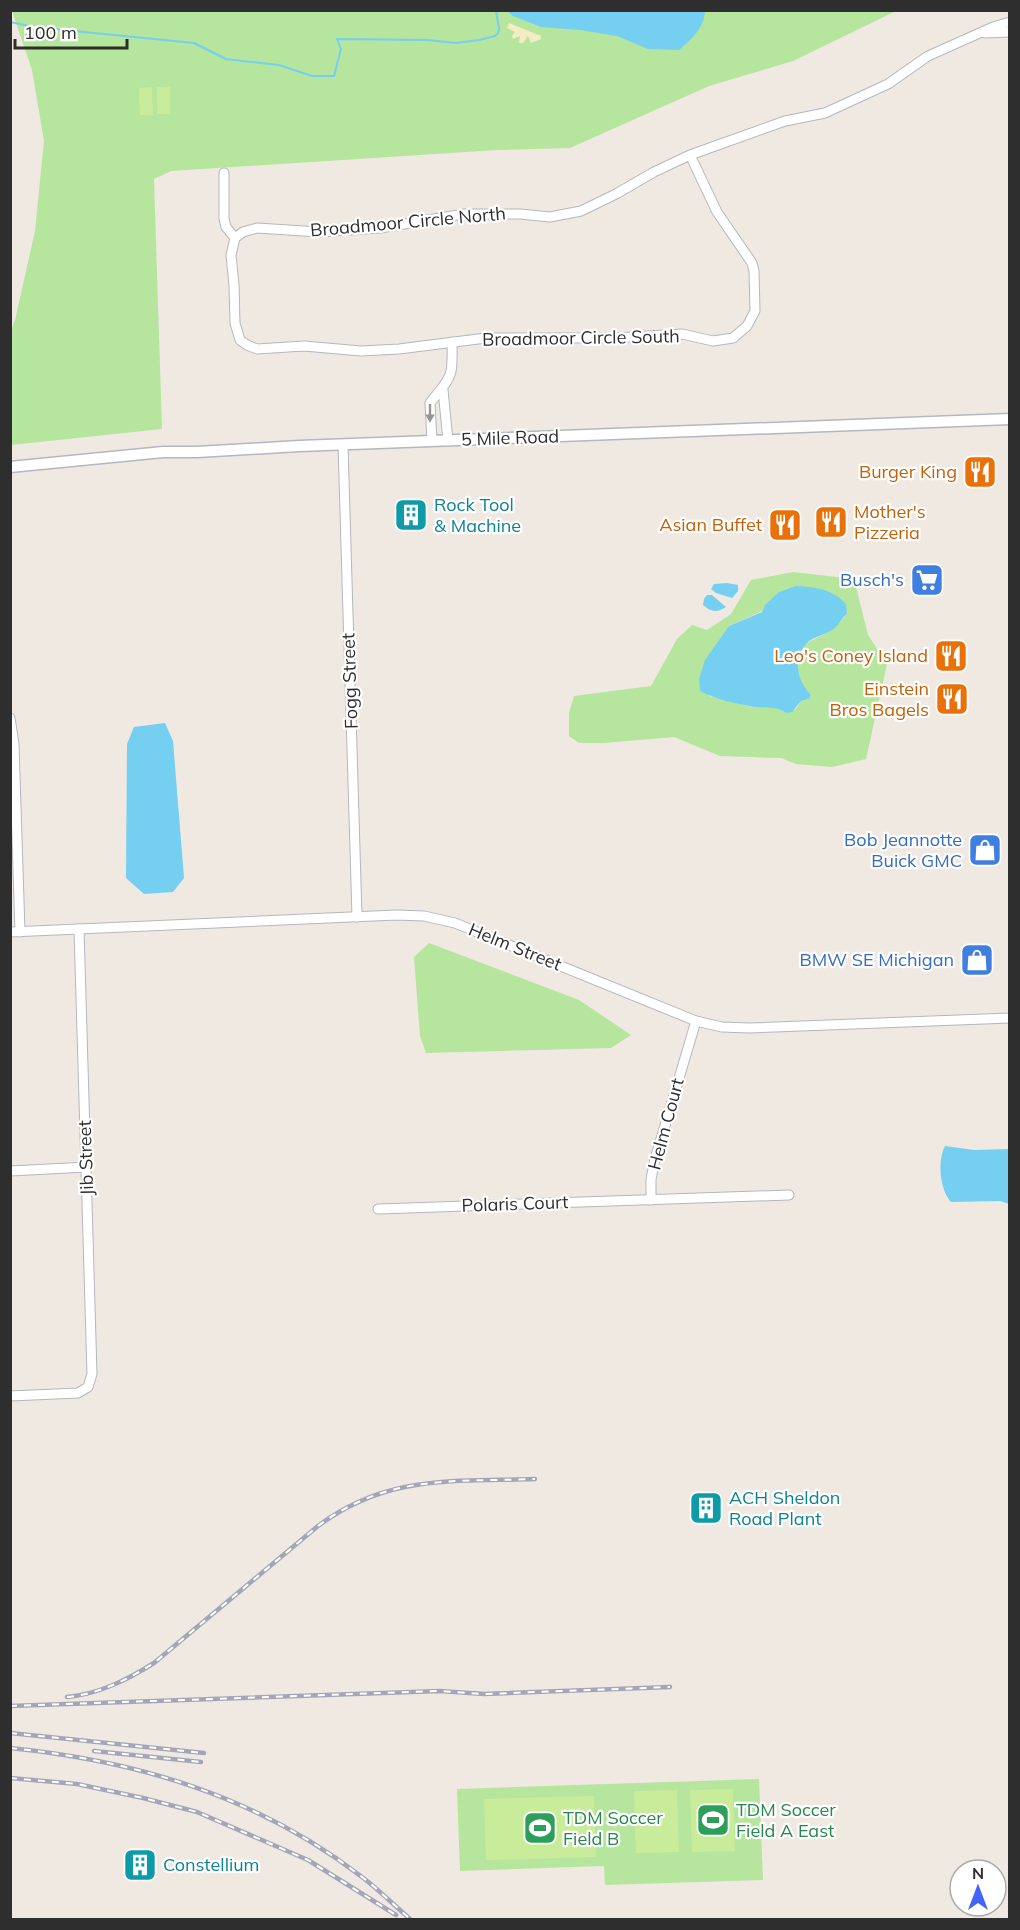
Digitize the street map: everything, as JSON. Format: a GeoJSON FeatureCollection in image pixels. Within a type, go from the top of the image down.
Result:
{"type":"FeatureCollection","features":[{"type":"Feature","properties":{"kind":"street","name":"Broadmoor Circle North"},"geometry":{"type":"LineString","coordinates":[[235,237],[257,228],[319,232],[380,228],[464,214],[550,216],[581,211],[654,171],[690,155],[785,121],[825,113],[888,84],[928,56],[1010,22]]}},
{"type":"Feature","properties":{"kind":"street"},"geometry":{"type":"LineString","coordinates":[[979,33],[1010,33]]}},
{"type":"Feature","properties":{"kind":"street","name":"Broadmoor Circle South"},"geometry":{"type":"LineString","coordinates":[[235,237],[231,255],[235,322],[240,340],[257,349],[304,346],[370,351],[486,338],[614,338],[682,334],[713,341],[733,338],[747,326],[755,312],[754,271],[752,263],[717,212],[690,155]]}},
{"type":"Feature","properties":{"kind":"street"},"geometry":{"type":"LineString","coordinates":[[224,174],[224,219],[226,227],[235,237]]}},
{"type":"Feature","properties":{"kind":"street"},"geometry":{"type":"LineString","coordinates":[[432,441],[430,403],[443,390],[453,370],[452,342]]}},
{"type":"Feature","properties":{"kind":"street"},"geometry":{"type":"LineString","coordinates":[[443,390],[448,441]]}},
{"type":"Feature","properties":{"kind":"street","name":"5 Mile Road"},"geometry":{"type":"LineString","coordinates":[[10,467],[164,452],[1010,419]]}},
{"type":"Feature","properties":{"kind":"street","name":"Fogg Street"},"geometry":{"type":"LineString","coordinates":[[343,445],[357,917]]}},
{"type":"Feature","properties":{"kind":"street"},"geometry":{"type":"LineString","coordinates":[[10,718],[14,744],[15,932]]}},
{"type":"Feature","properties":{"kind":"street","name":"Helm Street"},"geometry":{"type":"LineString","coordinates":[[15,932],[412,915],[455,923],[696,1021],[722,1027],[749,1028],[1010,1018]]}},
{"type":"Feature","properties":{"kind":"street","name":"Jib Street"},"geometry":{"type":"LineString","coordinates":[[10,1396],[82,1391],[88,1386],[92,1374],[79,929]]}},
{"type":"Feature","properties":{"kind":"street","name":"Helm Court"},"geometry":{"type":"LineString","coordinates":[[696,1021],[655,1158],[651,1179],[651,1200],[789,1195]]}},
{"type":"Feature","properties":{"kind":"street"},"geometry":{"type":"LineString","coordinates":[[10,1171],[87,1167]]}},
{"type":"Feature","properties":{"kind":"street","name":"Polaris Court"},"geometry":{"type":"LineString","coordinates":[[378,1209],[651,1200]]}},
{"type":"Feature","properties":{"kind":"green space"},"geometry":{"type":"Polygon","coordinates":[[[12,11],[896,11],[793,61],[709,86],[570,148],[497,150],[171,171],[154,179],[162,429],[11,445],[11,331],[35,231],[44,141],[32,70],[12,11]]]}},
{"type":"Feature","properties":{"kind":"green space"},"geometry":{"type":"Polygon","coordinates":[[[152,87],[153,115],[140,115],[139,88],[152,87]]]}},
{"type":"Feature","properties":{"kind":"green space"},"geometry":{"type":"Polygon","coordinates":[[[157,87],[170,87],[170,114],[157,114],[157,87]]]}},
{"type":"Feature","properties":{"kind":"green space"},"geometry":{"type":"Polygon","coordinates":[[[793,572],[854,579],[868,635],[887,664],[866,759],[832,767],[796,764],[781,758],[720,756],[674,737],[579,743],[569,736],[569,713],[574,696],[651,686],[677,639],[692,625],[707,630],[731,614],[751,580],[793,572]],[[762,611],[729,626],[721,639],[709,696],[752,707],[778,707],[786,713],[796,709],[801,701],[809,699],[811,695],[805,689],[796,669],[805,644],[834,629],[847,614],[762,611]]]}},
{"type":"Feature","properties":{"kind":"green space"},"geometry":{"type":"Polygon","coordinates":[[[429,943],[579,1000],[631,1035],[611,1048],[426,1053],[420,1036],[414,957],[429,943]]]}},
{"type":"Feature","properties":{"kind":"green space"},"geometry":{"type":"Polygon","coordinates":[[[759,1779],[763,1880],[605,1885],[604,1866],[460,1871],[457,1789],[759,1779]]]}},
{"type":"Feature","properties":{"kind":"green space","name":"TDM Soccer Field A East"},"geometry":{"type":"Polygon","coordinates":[[[733,1789],[735,1851],[692,1852],[690,1790],[733,1789]]]}},
{"type":"Feature","properties":{"kind":"green space"},"geometry":{"type":"Polygon","coordinates":[[[677,1790],[679,1852],[636,1853],[634,1791],[677,1790]]]}},
{"type":"Feature","properties":{"kind":"green space","name":"TDM Soccer Field B"},"geometry":{"type":"Polygon","coordinates":[[[594,1796],[596,1857],[486,1860],[484,1799],[594,1796]]]}},
{"type":"Feature","properties":{"kind":"sand"},"geometry":{"type":"Polygon","coordinates":[[[509,23],[541,36],[541,39],[531,43],[528,36],[523,43],[519,43],[520,36],[513,39],[515,32],[507,28],[509,23]]]}},
{"type":"Feature","properties":{"kind":"water"},"geometry":{"type":"Polygon","coordinates":[[[507,11],[705,11],[700,28],[679,50],[648,49],[617,36],[541,27],[513,16],[507,11]]]}},
{"type":"Feature","properties":{"kind":"water"},"geometry":{"type":"Polygon","coordinates":[[[714,584],[738,585],[738,591],[732,598],[711,589],[714,584]]]}},
{"type":"Feature","properties":{"kind":"water"},"geometry":{"type":"Polygon","coordinates":[[[796,586],[823,590],[835,595],[846,604],[847,614],[832,630],[809,641],[799,657],[798,671],[806,690],[811,695],[809,699],[801,701],[792,712],[786,713],[773,708],[730,702],[700,691],[699,679],[705,660],[729,626],[762,612],[765,605],[779,592],[796,586]]]}},
{"type":"Feature","properties":{"kind":"water"},"geometry":{"type":"Polygon","coordinates":[[[707,595],[712,595],[726,607],[717,611],[709,609],[703,605],[707,595]]]}},
{"type":"Feature","properties":{"kind":"water"},"geometry":{"type":"Polygon","coordinates":[[[165,723],[173,741],[184,878],[173,892],[144,894],[126,878],[127,744],[134,727],[165,723]]]}},
{"type":"Feature","properties":{"kind":"water"},"geometry":{"type":"Polygon","coordinates":[[[945,1146],[974,1150],[1009,1149],[1009,1204],[1000,1201],[951,1202],[944,1190],[940,1167],[945,1146]]]}},
{"type":"Feature","properties":{"kind":"waterway"},"geometry":{"type":"LineString","coordinates":[[10,22],[34,27],[194,43],[226,59],[279,65],[312,76],[334,76],[341,49],[337,39],[428,40],[456,43],[479,40],[498,33],[496,10]]}},
{"type":"Feature","properties":{"kind":"railway"},"geometry":{"type":"LineString","coordinates":[[67,1697],[90,1693],[112,1685],[154,1663],[318,1526],[344,1509],[370,1497],[422,1484],[449,1481],[535,1479]]}},
{"type":"Feature","properties":{"kind":"railway"},"geometry":{"type":"LineString","coordinates":[[10,1706],[440,1691],[484,1694],[670,1687]]}},
{"type":"Feature","properties":{"kind":"railway"},"geometry":{"type":"LineString","coordinates":[[10,1733],[204,1753]]}},
{"type":"Feature","properties":{"kind":"railway"},"geometry":{"type":"LineString","coordinates":[[10,1748],[105,1762],[151,1773],[239,1804],[322,1849],[368,1882],[410,1919]]}},
{"type":"Feature","properties":{"kind":"railway"},"geometry":{"type":"LineString","coordinates":[[94,1751],[201,1762]]}},
{"type":"Feature","properties":{"kind":"railway"},"geometry":{"type":"LineString","coordinates":[[10,1778],[77,1784],[197,1812],[308,1860],[396,1915]]}},
{"type":"Feature","properties":{"kind":"place","name":"Burger King"},"geometry":{"type":"Point","coordinates":[980,472]}},
{"type":"Feature","properties":{"kind":"place","name":"Rock Tool & Machine"},"geometry":{"type":"Point","coordinates":[411,515]}},
{"type":"Feature","properties":{"kind":"place","name":"Mother's Pizzeria"},"geometry":{"type":"Point","coordinates":[831,522]}},
{"type":"Feature","properties":{"kind":"place","name":"Asian Buffet"},"geometry":{"type":"Point","coordinates":[785,525]}},
{"type":"Feature","properties":{"kind":"place","name":"Busch's"},"geometry":{"type":"Point","coordinates":[927,580]}},
{"type":"Feature","properties":{"kind":"place","name":"Leo's Coney Island"},"geometry":{"type":"Point","coordinates":[951,656]}},
{"type":"Feature","properties":{"kind":"place","name":"Einstein Bros Bagels"},"geometry":{"type":"Point","coordinates":[952,699]}},
{"type":"Feature","properties":{"kind":"place","name":"Bob Jeannotte Buick GMC"},"geometry":{"type":"Point","coordinates":[985,850]}},
{"type":"Feature","properties":{"kind":"place","name":"BMW SE Michigan"},"geometry":{"type":"Point","coordinates":[977,960]}},
{"type":"Feature","properties":{"kind":"place","name":"ACH Sheldon Road Plant"},"geometry":{"type":"Point","coordinates":[706,1508]}},
{"type":"Feature","properties":{"kind":"place","name":"TDM Soccer Field A East"},"geometry":{"type":"Point","coordinates":[713,1820]}},
{"type":"Feature","properties":{"kind":"place","name":"TDM Soccer Field B"},"geometry":{"type":"Point","coordinates":[540,1828]}},
{"type":"Feature","properties":{"kind":"place","name":"Constellium"},"geometry":{"type":"Point","coordinates":[140,1865]}}]}
